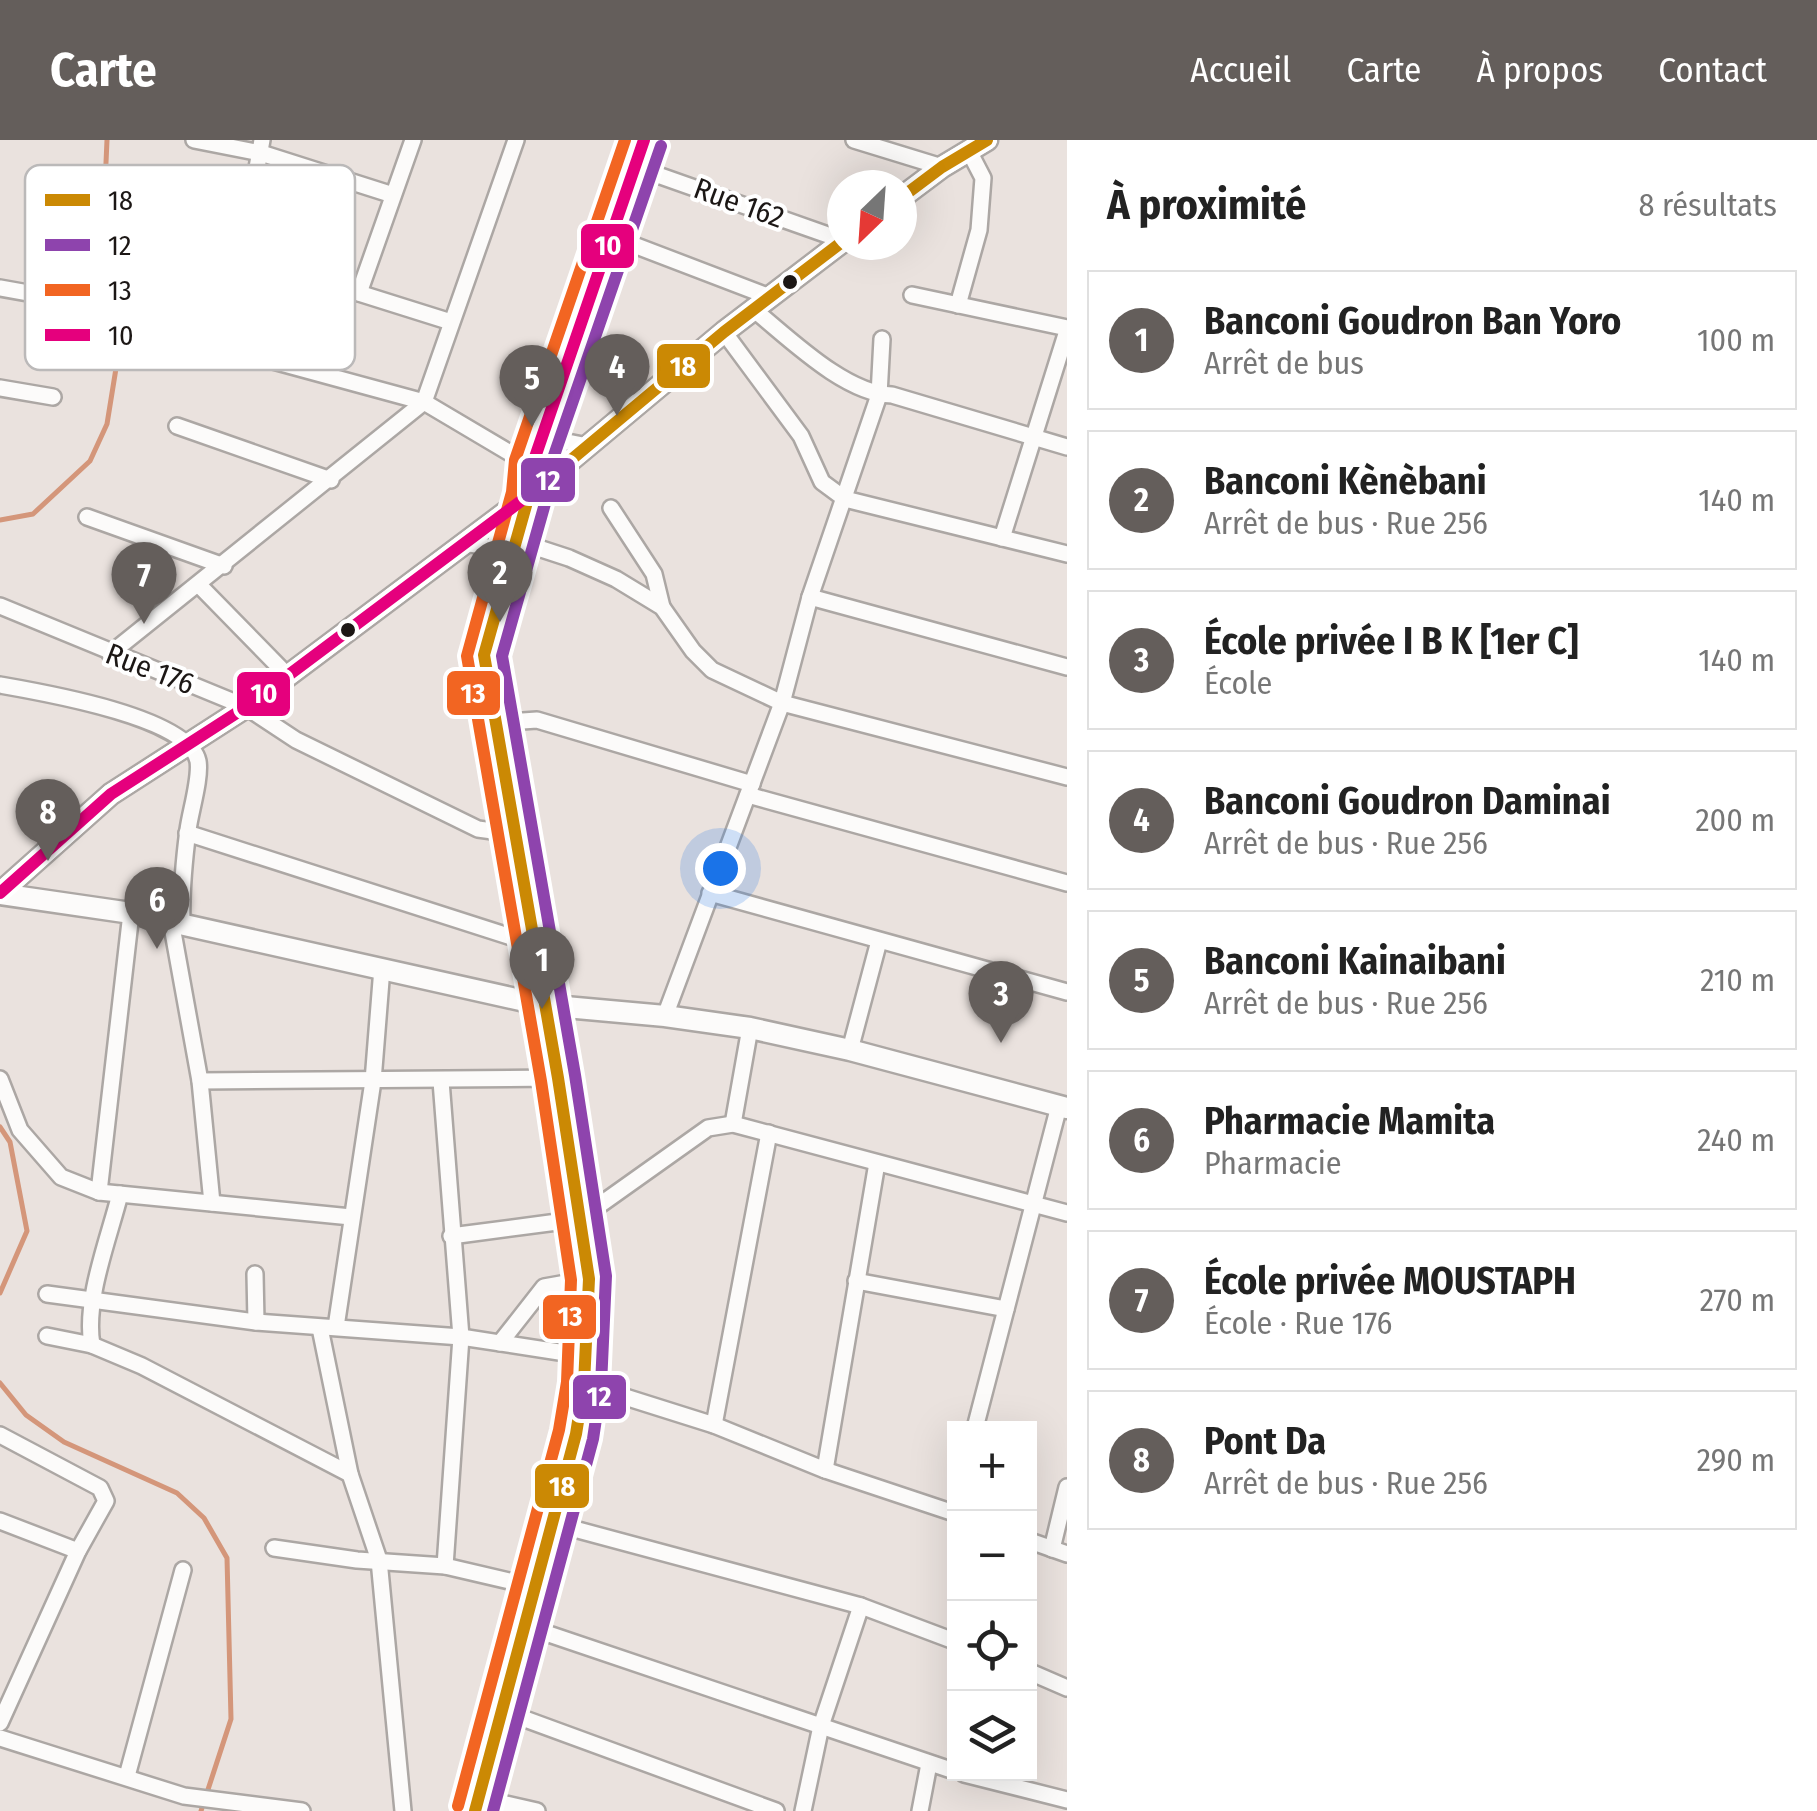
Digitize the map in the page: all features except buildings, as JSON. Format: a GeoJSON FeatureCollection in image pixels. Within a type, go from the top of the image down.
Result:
{"type":"FeatureCollection","features":[{"type":"Feature","properties":{"kind":"main road"},"geometry":{"type":"LineString","coordinates":[[477,1805],[576,1434],[584,1384],[589,1279],[484,655],[529,496],[532,466],[644,140]]}},
{"type":"Feature","properties":{"kind":"street"},"geometry":{"type":"LineString","coordinates":[[194,140],[262,146],[313,165]]}},
{"type":"Feature","properties":{"kind":"street"},"geometry":{"type":"LineString","coordinates":[[360,292],[413,140]]}},
{"type":"Feature","properties":{"kind":"street"},"geometry":{"type":"LineString","coordinates":[[110,654],[424,402],[516,140]]}},
{"type":"Feature","properties":{"kind":"street"},"geometry":{"type":"LineString","coordinates":[[854,140],[942,167]]}},
{"type":"Feature","properties":{"kind":"street"},"geometry":{"type":"LineString","coordinates":[[917,186],[978,146],[983,178],[979,230],[958,305]]}},
{"type":"Feature","properties":{"kind":"street","name":"Rue 162"},"geometry":{"type":"LineString","coordinates":[[635,166],[827,236]]}},
{"type":"Feature","properties":{"kind":"street"},"geometry":{"type":"LineString","coordinates":[[355,181],[393,195]]}},
{"type":"Feature","properties":{"kind":"street"},"geometry":{"type":"LineString","coordinates":[[613,237],[761,304],[836,374],[879,395],[892,395],[1067,448]]}},
{"type":"Feature","properties":{"kind":"street"},"geometry":{"type":"LineString","coordinates":[[0,894],[111,794],[246,707],[529,496],[724,332],[827,253]]}},
{"type":"Feature","properties":{"kind":"street"},"geometry":{"type":"LineString","coordinates":[[0,288],[25,292]]}},
{"type":"Feature","properties":{"kind":"street"},"geometry":{"type":"LineString","coordinates":[[355,290],[451,322]]}},
{"type":"Feature","properties":{"kind":"street"},"geometry":{"type":"LineString","coordinates":[[912,295],[1067,330],[1002,538]]}},
{"type":"Feature","properties":{"kind":"street"},"geometry":{"type":"LineString","coordinates":[[724,332],[801,436],[822,482],[845,499],[1067,554]]}},
{"type":"Feature","properties":{"kind":"street"},"geometry":{"type":"LineString","coordinates":[[665,1016],[782,703],[810,597],[879,395],[882,338]]}},
{"type":"Feature","properties":{"kind":"street"},"geometry":{"type":"LineString","coordinates":[[306,370],[424,402],[532,466]]}},
{"type":"Feature","properties":{"kind":"street"},"geometry":{"type":"LineString","coordinates":[[0,388],[53,397]]}},
{"type":"Feature","properties":{"kind":"street"},"geometry":{"type":"LineString","coordinates":[[177,426],[330,480]]}},
{"type":"Feature","properties":{"kind":"street"},"geometry":{"type":"LineString","coordinates":[[542,437],[588,446]]}},
{"type":"Feature","properties":{"kind":"street"},"geometry":{"type":"LineString","coordinates":[[611,508],[654,574],[662,607],[693,651],[712,670],[782,703],[1067,777]]}},
{"type":"Feature","properties":{"kind":"street"},"geometry":{"type":"LineString","coordinates":[[87,517],[224,566]]}},
{"type":"Feature","properties":{"kind":"street"},"geometry":{"type":"LineString","coordinates":[[465,543],[514,550],[600,572],[662,607]]}},
{"type":"Feature","properties":{"kind":"street"},"geometry":{"type":"LineString","coordinates":[[200,585],[287,675]]}},
{"type":"Feature","properties":{"kind":"street"},"geometry":{"type":"LineString","coordinates":[[810,597],[1067,667]]}},
{"type":"Feature","properties":{"kind":"street","name":"Rue 176"},"geometry":{"type":"LineString","coordinates":[[0,606],[246,707],[296,740],[478,829],[514,834]]}},
{"type":"Feature","properties":{"kind":"street"},"geometry":{"type":"LineString","coordinates":[[0,684],[135,718],[174,733],[189,745],[198,761],[177,923],[200,1081],[212,1203]]}},
{"type":"Feature","properties":{"kind":"street"},"geometry":{"type":"LineString","coordinates":[[495,723],[536,720],[750,790],[1067,882]]}},
{"type":"Feature","properties":{"kind":"street"},"geometry":{"type":"LineString","coordinates":[[188,834],[533,944]]}},
{"type":"Feature","properties":{"kind":"street"},"geometry":{"type":"LineString","coordinates":[[710,893],[1067,992]]}},
{"type":"Feature","properties":{"kind":"street"},"geometry":{"type":"LineString","coordinates":[[0,894],[131,912],[543,1006],[750,1028],[850,1050],[1063,1107],[977,1421]]}},
{"type":"Feature","properties":{"kind":"street"},"geometry":{"type":"LineString","coordinates":[[100,1192],[131,912]]}},
{"type":"Feature","properties":{"kind":"street"},"geometry":{"type":"LineString","coordinates":[[850,1050],[879,941]]}},
{"type":"Feature","properties":{"kind":"street"},"geometry":{"type":"LineString","coordinates":[[382,968],[373,1081],[352,1218],[328,1328],[350,1474],[379,1560],[404,1811]]}},
{"type":"Feature","properties":{"kind":"street"},"geometry":{"type":"LineString","coordinates":[[733,1124],[750,1028]]}},
{"type":"Feature","properties":{"kind":"street"},"geometry":{"type":"LineString","coordinates":[[200,1081],[558,1078]]}},
{"type":"Feature","properties":{"kind":"street"},"geometry":{"type":"LineString","coordinates":[[0,1080],[20,1130],[61,1177],[100,1192],[352,1218]]}},
{"type":"Feature","properties":{"kind":"street"},"geometry":{"type":"LineString","coordinates":[[441,1081],[461,1337],[444,1566]]}},
{"type":"Feature","properties":{"kind":"street"},"geometry":{"type":"LineString","coordinates":[[452,1236],[580,1220],[708,1128],[733,1124],[1067,1214]]}},
{"type":"Feature","properties":{"kind":"street"},"geometry":{"type":"LineString","coordinates":[[714,1424],[769,1133]]}},
{"type":"Feature","properties":{"kind":"street"},"geometry":{"type":"LineString","coordinates":[[825,1470],[877,1162]]}},
{"type":"Feature","properties":{"kind":"street"},"geometry":{"type":"LineString","coordinates":[[92,1345],[93,1302],[120,1194]]}},
{"type":"Feature","properties":{"kind":"street"},"geometry":{"type":"LineString","coordinates":[[256,1274],[256,1322]]}},
{"type":"Feature","properties":{"kind":"street"},"geometry":{"type":"LineString","coordinates":[[500,1343],[544,1286],[589,1279]]}},
{"type":"Feature","properties":{"kind":"street"},"geometry":{"type":"LineString","coordinates":[[856,1281],[1006,1309]]}},
{"type":"Feature","properties":{"kind":"street"},"geometry":{"type":"LineString","coordinates":[[47,1294],[256,1322],[461,1337],[585,1356]]}},
{"type":"Feature","properties":{"kind":"street"},"geometry":{"type":"LineString","coordinates":[[46,1336],[92,1345],[142,1366],[350,1474]]}},
{"type":"Feature","properties":{"kind":"street"},"geometry":{"type":"LineString","coordinates":[[584,1384],[714,1424],[825,1470],[947,1509]]}},
{"type":"Feature","properties":{"kind":"street"},"geometry":{"type":"LineString","coordinates":[[0,1434],[100,1488],[106,1501],[78,1551],[0,1723]]}},
{"type":"Feature","properties":{"kind":"street"},"geometry":{"type":"LineString","coordinates":[[1059,1552],[1067,1487]]}},
{"type":"Feature","properties":{"kind":"street"},"geometry":{"type":"LineString","coordinates":[[0,1520],[78,1551]]}},
{"type":"Feature","properties":{"kind":"street"},"geometry":{"type":"LineString","coordinates":[[552,1523],[862,1606],[947,1639]]}},
{"type":"Feature","properties":{"kind":"street"},"geometry":{"type":"LineString","coordinates":[[274,1548],[444,1566],[535,1586]]}},
{"type":"Feature","properties":{"kind":"street"},"geometry":{"type":"LineString","coordinates":[[127,1776],[183,1570]]}},
{"type":"Feature","properties":{"kind":"street"},"geometry":{"type":"LineString","coordinates":[[803,1811],[821,1726],[862,1606]]}},
{"type":"Feature","properties":{"kind":"street"},"geometry":{"type":"LineString","coordinates":[[525,1626],[947,1769]]}},
{"type":"Feature","properties":{"kind":"street"},"geometry":{"type":"LineString","coordinates":[[1037,1675],[1067,1688]]}},
{"type":"Feature","properties":{"kind":"street"},"geometry":{"type":"LineString","coordinates":[[503,1711],[776,1811]]}},
{"type":"Feature","properties":{"kind":"street"},"geometry":{"type":"LineString","coordinates":[[0,1738],[184,1796],[302,1811]]}},
{"type":"Feature","properties":{"kind":"street"},"geometry":{"type":"LineString","coordinates":[[920,1811],[929,1764]]}},
{"type":"Feature","properties":{"kind":"street"},"geometry":{"type":"LineString","coordinates":[[992,1781],[1067,1800]]}},
{"type":"Feature","properties":{"kind":"street"},"geometry":{"type":"LineString","coordinates":[[477,1805],[537,1811]]}},
{"type":"Feature","properties":{"kind":"waterway"},"geometry":{"type":"LineString","coordinates":[[106,165],[107,140]]}},
{"type":"Feature","properties":{"kind":"waterway"},"geometry":{"type":"LineString","coordinates":[[0,520],[33,514],[90,461],[107,424],[116,370]]}},
{"type":"Feature","properties":{"kind":"waterway"},"geometry":{"type":"LineString","coordinates":[[0,1127],[10,1142],[27,1231],[0,1293]]}},
{"type":"Feature","properties":{"kind":"waterway"},"geometry":{"type":"LineString","coordinates":[[0,1383],[26,1415],[64,1442],[177,1493],[204,1518],[227,1558],[231,1719],[201,1811]]}},
{"type":"Feature","properties":{"kind":"transit line","name":"13"},"geometry":{"type":"LineString","coordinates":[[458,1806],[559,1430],[567,1382],[571,1280],[541,1081],[467,656],[512,492],[515,460],[625,140]]}},
{"type":"Feature","properties":{"kind":"transit line","name":"10"},"geometry":{"type":"LineString","coordinates":[[529,495],[532,466],[644,140]]}},
{"type":"Feature","properties":{"kind":"transit line","name":"18"},"geometry":{"type":"LineString","coordinates":[[917,186],[987,140]]}},
{"type":"Feature","properties":{"kind":"transit line","name":"12"},"geometry":{"type":"LineString","coordinates":[[493,1811],[593,1439],[601,1385],[606,1276],[502,656],[546,500],[549,470],[661,146]]}},
{"type":"Feature","properties":{"kind":"transit line","name":"18"},"geometry":{"type":"LineString","coordinates":[[529,495],[724,332],[827,253]]}},
{"type":"Feature","properties":{"kind":"transit line","name":"18"},"geometry":{"type":"LineString","coordinates":[[475,1811],[576,1434],[584,1384],[589,1279],[484,655],[529,495]]}},
{"type":"Feature","properties":{"kind":"transit line","name":"10"},"geometry":{"type":"LineString","coordinates":[[0,893],[111,794],[246,707],[529,495]]}},
{"type":"Feature","properties":{"kind":"place","name":"Banconi Goudron Daminai"},"geometry":{"type":"Point","coordinates":[617,416]}},
{"type":"Feature","properties":{"kind":"place","name":"Banconi Kainaibani"},"geometry":{"type":"Point","coordinates":[532,427]}},
{"type":"Feature","properties":{"kind":"place","name":"Banconi Kènèbani"},"geometry":{"type":"Point","coordinates":[500,622]}},
{"type":"Feature","properties":{"kind":"place","name":"École privée MOUSTAPH"},"geometry":{"type":"Point","coordinates":[144,624]}},
{"type":"Feature","properties":{"kind":"place","name":"Pont Da"},"geometry":{"type":"Point","coordinates":[48,861]}},
{"type":"Feature","properties":{"kind":"place","name":"Pharmacie Mamita"},"geometry":{"type":"Point","coordinates":[157,949]}},
{"type":"Feature","properties":{"kind":"place","name":"Banconi Goudron Ban Yoro"},"geometry":{"type":"Point","coordinates":[542,1009]}},
{"type":"Feature","properties":{"kind":"place","name":"École privée I B K [1er C]"},"geometry":{"type":"Point","coordinates":[1001,1043]}}]}
